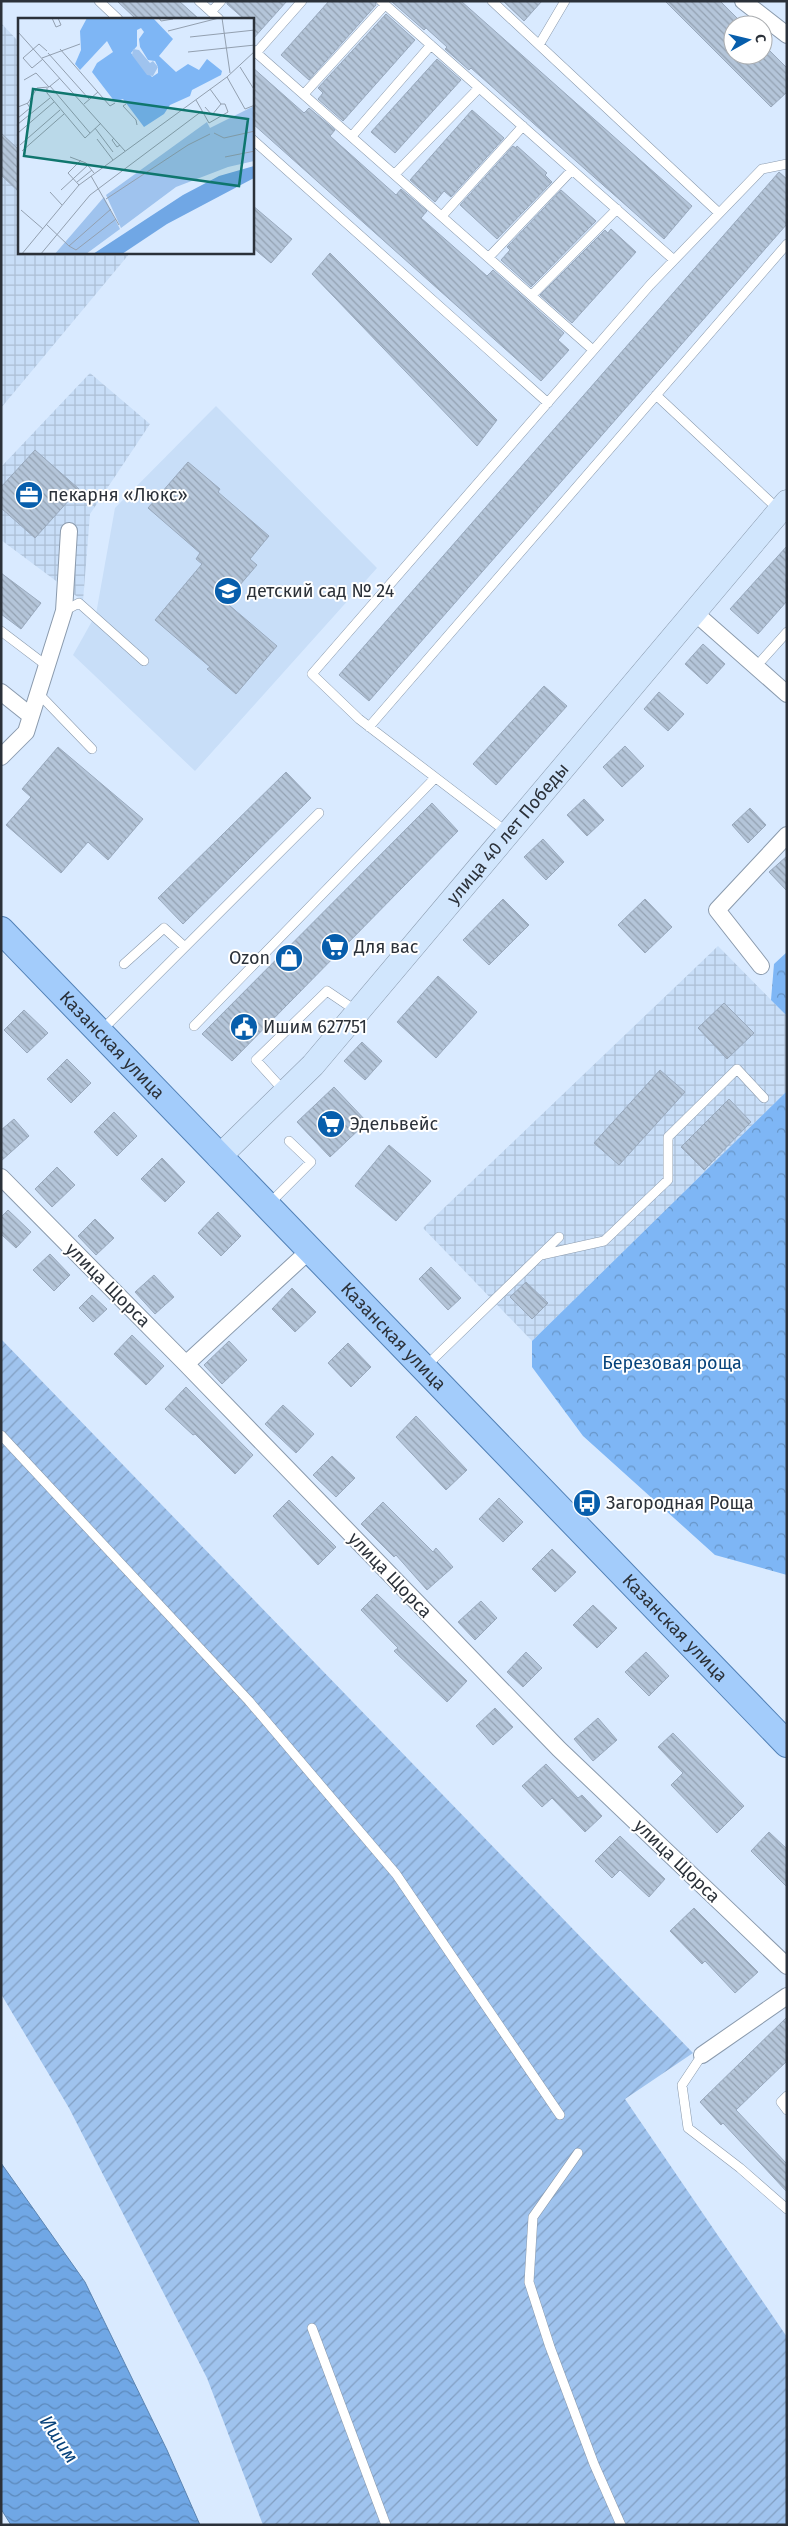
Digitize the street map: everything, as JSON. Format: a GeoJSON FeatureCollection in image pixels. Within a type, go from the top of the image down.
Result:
{"type":"FeatureCollection","features":[{"type":"Feature","properties":{"kind":"main road","name":"Казанская улица"},"geometry":{"type":"LineString","coordinates":[[1,930],[101,1031],[267,1206],[787,1744]]}},
{"type":"Feature","properties":{"kind":"street"},"geometry":{"type":"LineString","coordinates":[[743,1],[787,35]]}},
{"type":"Feature","properties":{"kind":"street","name":"улица 40 лет Победы"},"geometry":{"type":"LineString","coordinates":[[220,1157],[313,1065],[783,506]]}},
{"type":"Feature","properties":{"kind":"street"},"geometry":{"type":"LineString","coordinates":[[1,757],[26,732],[64,611],[69,531]]}},
{"type":"Feature","properties":{"kind":"street"},"geometry":{"type":"LineString","coordinates":[[694,612],[787,694]]}},
{"type":"Feature","properties":{"kind":"street"},"geometry":{"type":"LineString","coordinates":[[1,692],[31,716]]}},
{"type":"Feature","properties":{"kind":"street"},"geometry":{"type":"LineString","coordinates":[[762,966],[717,910],[787,835]]}},
{"type":"Feature","properties":{"kind":"street","name":"улица Щорса"},"geometry":{"type":"LineString","coordinates":[[1,1177],[186,1364],[559,1749],[787,1966]]}},
{"type":"Feature","properties":{"kind":"street"},"geometry":{"type":"LineString","coordinates":[[186,1364],[310,1250]]}},
{"type":"Feature","properties":{"kind":"street"},"geometry":{"type":"LineString","coordinates":[[702,2056],[787,1996]]}},
{"type":"Feature","properties":{"kind":"lane"},"geometry":{"type":"LineString","coordinates":[[98,1],[117,18]]}},
{"type":"Feature","properties":{"kind":"lane"},"geometry":{"type":"LineString","coordinates":[[199,1],[218,18]]}},
{"type":"Feature","properties":{"kind":"lane"},"geometry":{"type":"LineString","coordinates":[[211,12],[221,1]]}},
{"type":"Feature","properties":{"kind":"lane"},"geometry":{"type":"LineString","coordinates":[[302,1],[254,50],[593,350]]}},
{"type":"Feature","properties":{"kind":"lane"},"geometry":{"type":"LineString","coordinates":[[492,1],[719,213]]}},
{"type":"Feature","properties":{"kind":"lane"},"geometry":{"type":"LineString","coordinates":[[539,45],[565,1]]}},
{"type":"Feature","properties":{"kind":"lane"},"geometry":{"type":"LineString","coordinates":[[304,94],[383,3],[674,260]]}},
{"type":"Feature","properties":{"kind":"lane"},"geometry":{"type":"LineString","coordinates":[[352,136],[430,45]]}},
{"type":"Feature","properties":{"kind":"lane"},"geometry":{"type":"LineString","coordinates":[[394,174],[479,88]]}},
{"type":"Feature","properties":{"kind":"lane"},"geometry":{"type":"LineString","coordinates":[[442,216],[523,126]]}},
{"type":"Feature","properties":{"kind":"lane"},"geometry":{"type":"LineString","coordinates":[[254,141],[548,403]]}},
{"type":"Feature","properties":{"kind":"lane"},"geometry":{"type":"LineString","coordinates":[[508,833],[369,727],[312,674],[593,350],[674,260],[762,169],[787,164]]}},
{"type":"Feature","properties":{"kind":"lane"},"geometry":{"type":"LineString","coordinates":[[488,258],[572,170]]}},
{"type":"Feature","properties":{"kind":"lane"},"geometry":{"type":"LineString","coordinates":[[532,295],[616,209]]}},
{"type":"Feature","properties":{"kind":"lane"},"geometry":{"type":"LineString","coordinates":[[369,727],[787,244]]}},
{"type":"Feature","properties":{"kind":"lane"},"geometry":{"type":"LineString","coordinates":[[656,395],[783,506]]}},
{"type":"Feature","properties":{"kind":"lane"},"geometry":{"type":"LineString","coordinates":[[64,611],[79,603],[144,661]]}},
{"type":"Feature","properties":{"kind":"lane"},"geometry":{"type":"LineString","coordinates":[[1,631],[47,666]]}},
{"type":"Feature","properties":{"kind":"lane"},"geometry":{"type":"LineString","coordinates":[[762,660],[787,632]]}},
{"type":"Feature","properties":{"kind":"lane"},"geometry":{"type":"LineString","coordinates":[[38,693],[92,749]]}},
{"type":"Feature","properties":{"kind":"lane"},"geometry":{"type":"LineString","coordinates":[[194,1026],[435,778]]}},
{"type":"Feature","properties":{"kind":"lane"},"geometry":{"type":"LineString","coordinates":[[101,1031],[319,813]]}},
{"type":"Feature","properties":{"kind":"lane"},"geometry":{"type":"LineString","coordinates":[[124,964],[164,928],[185,947]]}},
{"type":"Feature","properties":{"kind":"lane"},"geometry":{"type":"LineString","coordinates":[[286,1092],[256,1060],[327,991],[358,1012]]}},
{"type":"Feature","properties":{"kind":"lane"},"geometry":{"type":"LineString","coordinates":[[541,1255],[604,1241],[668,1180],[668,1137],[737,1069],[764,1098]]}},
{"type":"Feature","properties":{"kind":"lane"},"geometry":{"type":"LineString","coordinates":[[267,1206],[311,1162],[289,1141]]}},
{"type":"Feature","properties":{"kind":"lane"},"geometry":{"type":"LineString","coordinates":[[424,1368],[559,1237]]}},
{"type":"Feature","properties":{"kind":"lane"},"geometry":{"type":"LineString","coordinates":[[1,1435],[249,1701],[396,1874],[560,2115]]}},
{"type":"Feature","properties":{"kind":"lane"},"geometry":{"type":"LineString","coordinates":[[702,2056],[682,2085],[688,2128],[740,2168],[787,2208]]}},
{"type":"Feature","properties":{"kind":"lane"},"geometry":{"type":"LineString","coordinates":[[787,2096],[780,2102],[787,2110]]}},
{"type":"Feature","properties":{"kind":"lane"},"geometry":{"type":"LineString","coordinates":[[578,2153],[533,2217],[529,2282],[560,2374],[594,2464],[621,2525]]}},
{"type":"Feature","properties":{"kind":"lane"},"geometry":{"type":"LineString","coordinates":[[312,2328],[386,2525]]}},
{"type":"Feature","properties":{"kind":"shaded area"},"geometry":{"type":"Polygon","coordinates":[[[1,23],[18,41],[18,254],[129,254],[1,408],[1,23]]]}},
{"type":"Feature","properties":{"kind":"shaded area"},"geometry":{"type":"Polygon","coordinates":[[[90,373],[150,424],[90,514],[83,601],[1,540],[1,467],[90,373]]]}},
{"type":"Feature","properties":{"kind":"shaded area","name":"детский сад № 24"},"geometry":{"type":"Polygon","coordinates":[[[216,406],[377,568],[195,771],[73,655],[96,614],[115,508],[216,406]]]}},
{"type":"Feature","properties":{"kind":"shaded area"},"geometry":{"type":"Polygon","coordinates":[[[718,946],[787,1016],[787,1091],[532,1341],[423,1228],[718,946]]]}},
{"type":"Feature","properties":{"kind":"shaded area"},"geometry":{"type":"Polygon","coordinates":[[[1,1339],[693,2053],[625,2099],[787,2337],[787,2525],[263,2525],[207,2378],[69,2108],[1,1994],[1,1339]]]}},
{"type":"Feature","properties":{"kind":"green space"},"geometry":{"type":"Polygon","coordinates":[[[787,952],[787,1016],[771,1000],[774,964],[787,952]]]}},
{"type":"Feature","properties":{"kind":"green space","name":"Березовая роща"},"geometry":{"type":"Polygon","coordinates":[[[787,1091],[787,1575],[715,1555],[583,1436],[532,1367],[532,1341],[787,1091]]]}},
{"type":"Feature","properties":{"kind":"water","name":"Ишим"},"geometry":{"type":"Polygon","coordinates":[[[1,2163],[85,2282],[167,2450],[200,2525],[11,2525],[1,2509],[1,2163]]]}},
{"type":"Feature","properties":{"kind":"building"},"geometry":{"type":"Polygon","coordinates":[[[117,1],[179,1],[198,18],[135,18],[117,1]]]}},
{"type":"Feature","properties":{"kind":"building"},"geometry":{"type":"Polygon","coordinates":[[[227,1],[287,1],[254,38],[254,18],[243,18],[227,4],[227,1]]]}},
{"type":"Feature","properties":{"kind":"building"},"geometry":{"type":"Polygon","coordinates":[[[329,1],[375,1],[376,5],[309,80],[281,55],[329,1]]]}},
{"type":"Feature","properties":{"kind":"building"},"geometry":{"type":"Polygon","coordinates":[[[391,1],[461,1],[692,206],[664,239],[471,68],[469,70],[445,49],[447,47],[426,28],[424,30],[391,1]]]}},
{"type":"Feature","properties":{"kind":"building"},"geometry":{"type":"Polygon","coordinates":[[[503,1],[542,1],[524,21],[503,1]]]}},
{"type":"Feature","properties":{"kind":"building"},"geometry":{"type":"Polygon","coordinates":[[[665,1],[720,1],[734,15],[723,15],[723,59],[665,1]]]}},
{"type":"Feature","properties":{"kind":"building"},"geometry":{"type":"Polygon","coordinates":[[[386,14],[415,40],[343,121],[318,99],[323,93],[318,88],[386,14]]]}},
{"type":"Feature","properties":{"kind":"building"},"geometry":{"type":"Polygon","coordinates":[[[773,54],[787,68],[787,92],[771,107],[729,65],[773,65],[773,54]]]}},
{"type":"Feature","properties":{"kind":"building"},"geometry":{"type":"Polygon","coordinates":[[[437,59],[461,80],[395,153],[371,132],[437,59]]]}},
{"type":"Feature","properties":{"kind":"building"},"geometry":{"type":"Polygon","coordinates":[[[254,69],[304,113],[309,108],[335,130],[330,136],[396,195],[401,189],[427,211],[421,218],[487,276],[493,270],[564,333],[558,340],[569,350],[541,381],[254,125],[254,69]]]}},
{"type":"Feature","properties":{"kind":"building"},"geometry":{"type":"Polygon","coordinates":[[[472,110],[504,138],[451,197],[444,191],[435,202],[410,180],[472,110]]]}},
{"type":"Feature","properties":{"kind":"building"},"geometry":{"type":"Polygon","coordinates":[[[1,133],[18,149],[18,191],[1,175],[1,133]]]}},
{"type":"Feature","properties":{"kind":"building"},"geometry":{"type":"Polygon","coordinates":[[[513,146],[516,148],[517,146],[547,173],[545,175],[552,182],[497,239],[460,205],[513,146]]]}},
{"type":"Feature","properties":{"kind":"building"},"geometry":{"type":"Polygon","coordinates":[[[779,172],[787,179],[787,224],[369,701],[339,675],[779,172]]]}},
{"type":"Feature","properties":{"kind":"building"},"geometry":{"type":"Polygon","coordinates":[[[561,190],[596,221],[531,287],[501,260],[510,250],[507,247],[561,190]]]}},
{"type":"Feature","properties":{"kind":"building"},"geometry":{"type":"Polygon","coordinates":[[[254,207],[292,239],[271,263],[254,249],[254,207]]]}},
{"type":"Feature","properties":{"kind":"building"},"geometry":{"type":"Polygon","coordinates":[[[611,229],[636,252],[572,323],[540,295],[605,230],[608,233],[611,229]]]}},
{"type":"Feature","properties":{"kind":"building"},"geometry":{"type":"Polygon","coordinates":[[[330,253],[497,420],[477,446],[312,274],[330,253]]]}},
{"type":"Feature","properties":{"kind":"building"},"geometry":{"type":"Polygon","coordinates":[[[35,450],[79,489],[35,538],[1,508],[1,487],[35,450]]]}},
{"type":"Feature","properties":{"kind":"building"},"geometry":{"type":"Polygon","coordinates":[[[188,462],[220,489],[218,492],[269,536],[250,559],[257,565],[227,600],[231,603],[229,605],[277,646],[236,694],[207,669],[210,667],[155,620],[202,564],[196,559],[200,553],[148,508],[188,462]]]}},
{"type":"Feature","properties":{"kind":"building"},"geometry":{"type":"Polygon","coordinates":[[[787,546],[787,601],[758,634],[730,609],[787,546]]]}},
{"type":"Feature","properties":{"kind":"building"},"geometry":{"type":"Polygon","coordinates":[[[1,573],[41,603],[21,629],[1,614],[1,573]]]}},
{"type":"Feature","properties":{"kind":"building"},"geometry":{"type":"Polygon","coordinates":[[[703,644],[725,664],[707,684],[685,664],[703,644]]]}},
{"type":"Feature","properties":{"kind":"building"},"geometry":{"type":"Polygon","coordinates":[[[544,686],[567,706],[496,785],[473,764],[544,686]]]}},
{"type":"Feature","properties":{"kind":"building"},"geometry":{"type":"Polygon","coordinates":[[[659,692],[684,714],[668,731],[644,709],[659,692]]]}},
{"type":"Feature","properties":{"kind":"building"},"geometry":{"type":"Polygon","coordinates":[[[625,746],[644,766],[622,787],[603,767],[625,746]]]}},
{"type":"Feature","properties":{"kind":"building"},"geometry":{"type":"Polygon","coordinates":[[[58,747],[143,819],[108,860],[88,842],[61,873],[6,825],[31,797],[22,789],[58,747]]]}},
{"type":"Feature","properties":{"kind":"building"},"geometry":{"type":"Polygon","coordinates":[[[286,772],[311,798],[183,924],[158,898],[286,772]]]}},
{"type":"Feature","properties":{"kind":"building"},"geometry":{"type":"Polygon","coordinates":[[[584,799],[604,820],[587,836],[567,815],[584,799]]]}},
{"type":"Feature","properties":{"kind":"building"},"geometry":{"type":"Polygon","coordinates":[[[432,803],[458,831],[232,1061],[202,1034],[432,803]]]}},
{"type":"Feature","properties":{"kind":"building"},"geometry":{"type":"Polygon","coordinates":[[[750,808],[766,825],[748,843],[732,825],[750,808]]]}},
{"type":"Feature","properties":{"kind":"building"},"geometry":{"type":"Polygon","coordinates":[[[543,839],[564,862],[546,880],[524,857],[543,839]]]}},
{"type":"Feature","properties":{"kind":"building"},"geometry":{"type":"Polygon","coordinates":[[[787,856],[787,891],[769,872],[787,856]]]}},
{"type":"Feature","properties":{"kind":"building"},"geometry":{"type":"Polygon","coordinates":[[[503,899],[529,925],[489,965],[463,940],[503,899]]]}},
{"type":"Feature","properties":{"kind":"building"},"geometry":{"type":"Polygon","coordinates":[[[645,899],[672,927],[645,953],[618,925],[645,899]]]}},
{"type":"Feature","properties":{"kind":"building"},"geometry":{"type":"Polygon","coordinates":[[[438,976],[477,1012],[436,1058],[397,1022],[438,976]]]}},
{"type":"Feature","properties":{"kind":"building"},"geometry":{"type":"Polygon","coordinates":[[[724,1003],[754,1033],[727,1059],[698,1028],[724,1003]]]}},
{"type":"Feature","properties":{"kind":"building"},"geometry":{"type":"Polygon","coordinates":[[[24,1010],[48,1033],[27,1053],[4,1030],[24,1010]]]}},
{"type":"Feature","properties":{"kind":"building"},"geometry":{"type":"Polygon","coordinates":[[[362,1042],[382,1061],[365,1080],[344,1061],[362,1042]]]}},
{"type":"Feature","properties":{"kind":"building"},"geometry":{"type":"Polygon","coordinates":[[[67,1059],[91,1083],[71,1103],[47,1079],[67,1059]]]}},
{"type":"Feature","properties":{"kind":"building"},"geometry":{"type":"Polygon","coordinates":[[[660,1070],[685,1092],[619,1165],[594,1143],[660,1070]]]}},
{"type":"Feature","properties":{"kind":"building"},"geometry":{"type":"Polygon","coordinates":[[[334,1087],[367,1122],[330,1157],[297,1122],[334,1087]]]}},
{"type":"Feature","properties":{"kind":"building"},"geometry":{"type":"Polygon","coordinates":[[[729,1099],[751,1122],[704,1170],[681,1147],[729,1099]]]}},
{"type":"Feature","properties":{"kind":"building"},"geometry":{"type":"Polygon","coordinates":[[[114,1112],[137,1136],[117,1156],[94,1132],[114,1112]]]}},
{"type":"Feature","properties":{"kind":"building"},"geometry":{"type":"Polygon","coordinates":[[[14,1119],[29,1136],[1,1161],[1,1130],[14,1119]]]}},
{"type":"Feature","properties":{"kind":"building"},"geometry":{"type":"Polygon","coordinates":[[[389,1145],[431,1181],[396,1221],[355,1186],[389,1145]]]}},
{"type":"Feature","properties":{"kind":"building"},"geometry":{"type":"Polygon","coordinates":[[[162,1158],[185,1182],[165,1202],[141,1179],[162,1158]]]}},
{"type":"Feature","properties":{"kind":"building"},"geometry":{"type":"Polygon","coordinates":[[[57,1167],[75,1185],[52,1207],[35,1189],[57,1167]]]}},
{"type":"Feature","properties":{"kind":"building"},"geometry":{"type":"Polygon","coordinates":[[[8,1210],[31,1232],[16,1248],[1,1234],[1,1217],[8,1210]]]}},
{"type":"Feature","properties":{"kind":"building"},"geometry":{"type":"Polygon","coordinates":[[[218,1212],[241,1236],[221,1256],[198,1233],[218,1212]]]}},
{"type":"Feature","properties":{"kind":"building"},"geometry":{"type":"Polygon","coordinates":[[[95,1219],[114,1238],[96,1255],[78,1236],[95,1219]]]}},
{"type":"Feature","properties":{"kind":"building"},"geometry":{"type":"Polygon","coordinates":[[[50,1254],[70,1275],[54,1291],[33,1270],[50,1254]]]}},
{"type":"Feature","properties":{"kind":"building"},"geometry":{"type":"Polygon","coordinates":[[[431,1267],[461,1298],[448,1310],[419,1279],[431,1267]]]}},
{"type":"Feature","properties":{"kind":"building"},"geometry":{"type":"Polygon","coordinates":[[[154,1275],[174,1297],[155,1314],[135,1292],[154,1275]]]}},
{"type":"Feature","properties":{"kind":"building"},"geometry":{"type":"Polygon","coordinates":[[[526,1282],[548,1303],[532,1319],[510,1297],[526,1282]]]}},
{"type":"Feature","properties":{"kind":"building"},"geometry":{"type":"Polygon","coordinates":[[[292,1288],[316,1312],[295,1332],[272,1309],[292,1288]]]}},
{"type":"Feature","properties":{"kind":"building"},"geometry":{"type":"Polygon","coordinates":[[[92,1295],[107,1309],[93,1322],[79,1308],[92,1295]]]}},
{"type":"Feature","properties":{"kind":"building"},"geometry":{"type":"Polygon","coordinates":[[[132,1335],[164,1366],[146,1385],[114,1354],[132,1335]]]}},
{"type":"Feature","properties":{"kind":"building"},"geometry":{"type":"Polygon","coordinates":[[[229,1341],[247,1360],[222,1384],[204,1365],[229,1341]]]}},
{"type":"Feature","properties":{"kind":"building"},"geometry":{"type":"Polygon","coordinates":[[[348,1343],[371,1367],[351,1387],[328,1363],[348,1343]]]}},
{"type":"Feature","properties":{"kind":"building"},"geometry":{"type":"Polygon","coordinates":[[[186,1387],[253,1455],[235,1474],[195,1434],[193,1435],[165,1409],[186,1387]]]}},
{"type":"Feature","properties":{"kind":"building"},"geometry":{"type":"Polygon","coordinates":[[[283,1405],[314,1434],[296,1453],[265,1424],[283,1405]]]}},
{"type":"Feature","properties":{"kind":"building"},"geometry":{"type":"Polygon","coordinates":[[[416,1416],[467,1470],[446,1490],[396,1437],[416,1416]]]}},
{"type":"Feature","properties":{"kind":"building"},"geometry":{"type":"Polygon","coordinates":[[[332,1456],[355,1478],[336,1497],[313,1475],[332,1456]]]}},
{"type":"Feature","properties":{"kind":"building"},"geometry":{"type":"Polygon","coordinates":[[[499,1498],[523,1522],[503,1542],[479,1519],[499,1498]]]}},
{"type":"Feature","properties":{"kind":"building"},"geometry":{"type":"Polygon","coordinates":[[[289,1500],[336,1547],[318,1565],[273,1516],[289,1500]]]}},
{"type":"Feature","properties":{"kind":"building"},"geometry":{"type":"Polygon","coordinates":[[[383,1502],[433,1552],[436,1548],[453,1567],[427,1590],[396,1555],[394,1557],[361,1524],[383,1502]]]}},
{"type":"Feature","properties":{"kind":"building"},"geometry":{"type":"Polygon","coordinates":[[[552,1549],[576,1572],[555,1592],[532,1569],[552,1549]]]}},
{"type":"Feature","properties":{"kind":"building"},"geometry":{"type":"Polygon","coordinates":[[[377,1594],[467,1681],[447,1702],[394,1651],[398,1648],[361,1610],[377,1594]]]}},
{"type":"Feature","properties":{"kind":"building"},"geometry":{"type":"Polygon","coordinates":[[[481,1601],[497,1618],[475,1640],[458,1622],[481,1601]]]}},
{"type":"Feature","properties":{"kind":"building"},"geometry":{"type":"Polygon","coordinates":[[[593,1605],[617,1628],[597,1648],[573,1625],[593,1605]]]}},
{"type":"Feature","properties":{"kind":"building"},"geometry":{"type":"Polygon","coordinates":[[[526,1652],[542,1668],[523,1687],[507,1672],[526,1652]]]}},
{"type":"Feature","properties":{"kind":"building"},"geometry":{"type":"Polygon","coordinates":[[[646,1652],[669,1676],[649,1696],[625,1672],[646,1652]]]}},
{"type":"Feature","properties":{"kind":"building"},"geometry":{"type":"Polygon","coordinates":[[[495,1708],[513,1727],[493,1745],[476,1726],[495,1708]]]}},
{"type":"Feature","properties":{"kind":"building"},"geometry":{"type":"Polygon","coordinates":[[[598,1718],[617,1740],[593,1761],[574,1739],[598,1718]]]}},
{"type":"Feature","properties":{"kind":"building"},"geometry":{"type":"Polygon","coordinates":[[[673,1733],[744,1806],[717,1833],[671,1785],[683,1773],[658,1747],[673,1733]]]}},
{"type":"Feature","properties":{"kind":"building"},"geometry":{"type":"Polygon","coordinates":[[[546,1764],[578,1798],[582,1795],[602,1816],[585,1832],[552,1798],[542,1807],[522,1786],[546,1764]]]}},
{"type":"Feature","properties":{"kind":"building"},"geometry":{"type":"Polygon","coordinates":[[[769,1832],[787,1849],[787,1887],[751,1851],[769,1832]]]}},
{"type":"Feature","properties":{"kind":"building"},"geometry":{"type":"Polygon","coordinates":[[[620,1836],[665,1879],[649,1897],[620,1870],[612,1878],[595,1861],[620,1836]]]}},
{"type":"Feature","properties":{"kind":"building"},"geometry":{"type":"Polygon","coordinates":[[[694,1908],[758,1972],[735,1993],[705,1961],[702,1964],[670,1931],[694,1908]]]}},
{"type":"Feature","properties":{"kind":"building"},"geometry":{"type":"Polygon","coordinates":[[[787,2017],[787,2061],[736,2110],[787,2164],[787,2192],[723,2123],[721,2125],[700,2102],[787,2017]]]}},
{"type":"Feature","properties":{"kind":"place","name":"пекарня «Люкс»"},"geometry":{"type":"Point","coordinates":[29,495]}},
{"type":"Feature","properties":{"kind":"place","name":"детский сад № 24"},"geometry":{"type":"Point","coordinates":[228,591]}},
{"type":"Feature","properties":{"kind":"place","name":"Для вас"},"geometry":{"type":"Point","coordinates":[335,947]}},
{"type":"Feature","properties":{"kind":"place","name":"Ozon"},"geometry":{"type":"Point","coordinates":[289,958]}},
{"type":"Feature","properties":{"kind":"place","name":"Ишим 627751"},"geometry":{"type":"Point","coordinates":[244,1027]}},
{"type":"Feature","properties":{"kind":"place","name":"Эдельвейс"},"geometry":{"type":"Point","coordinates":[331,1124]}},
{"type":"Feature","properties":{"kind":"place","name":"Загородная Роща"},"geometry":{"type":"Point","coordinates":[587,1503]}}]}
